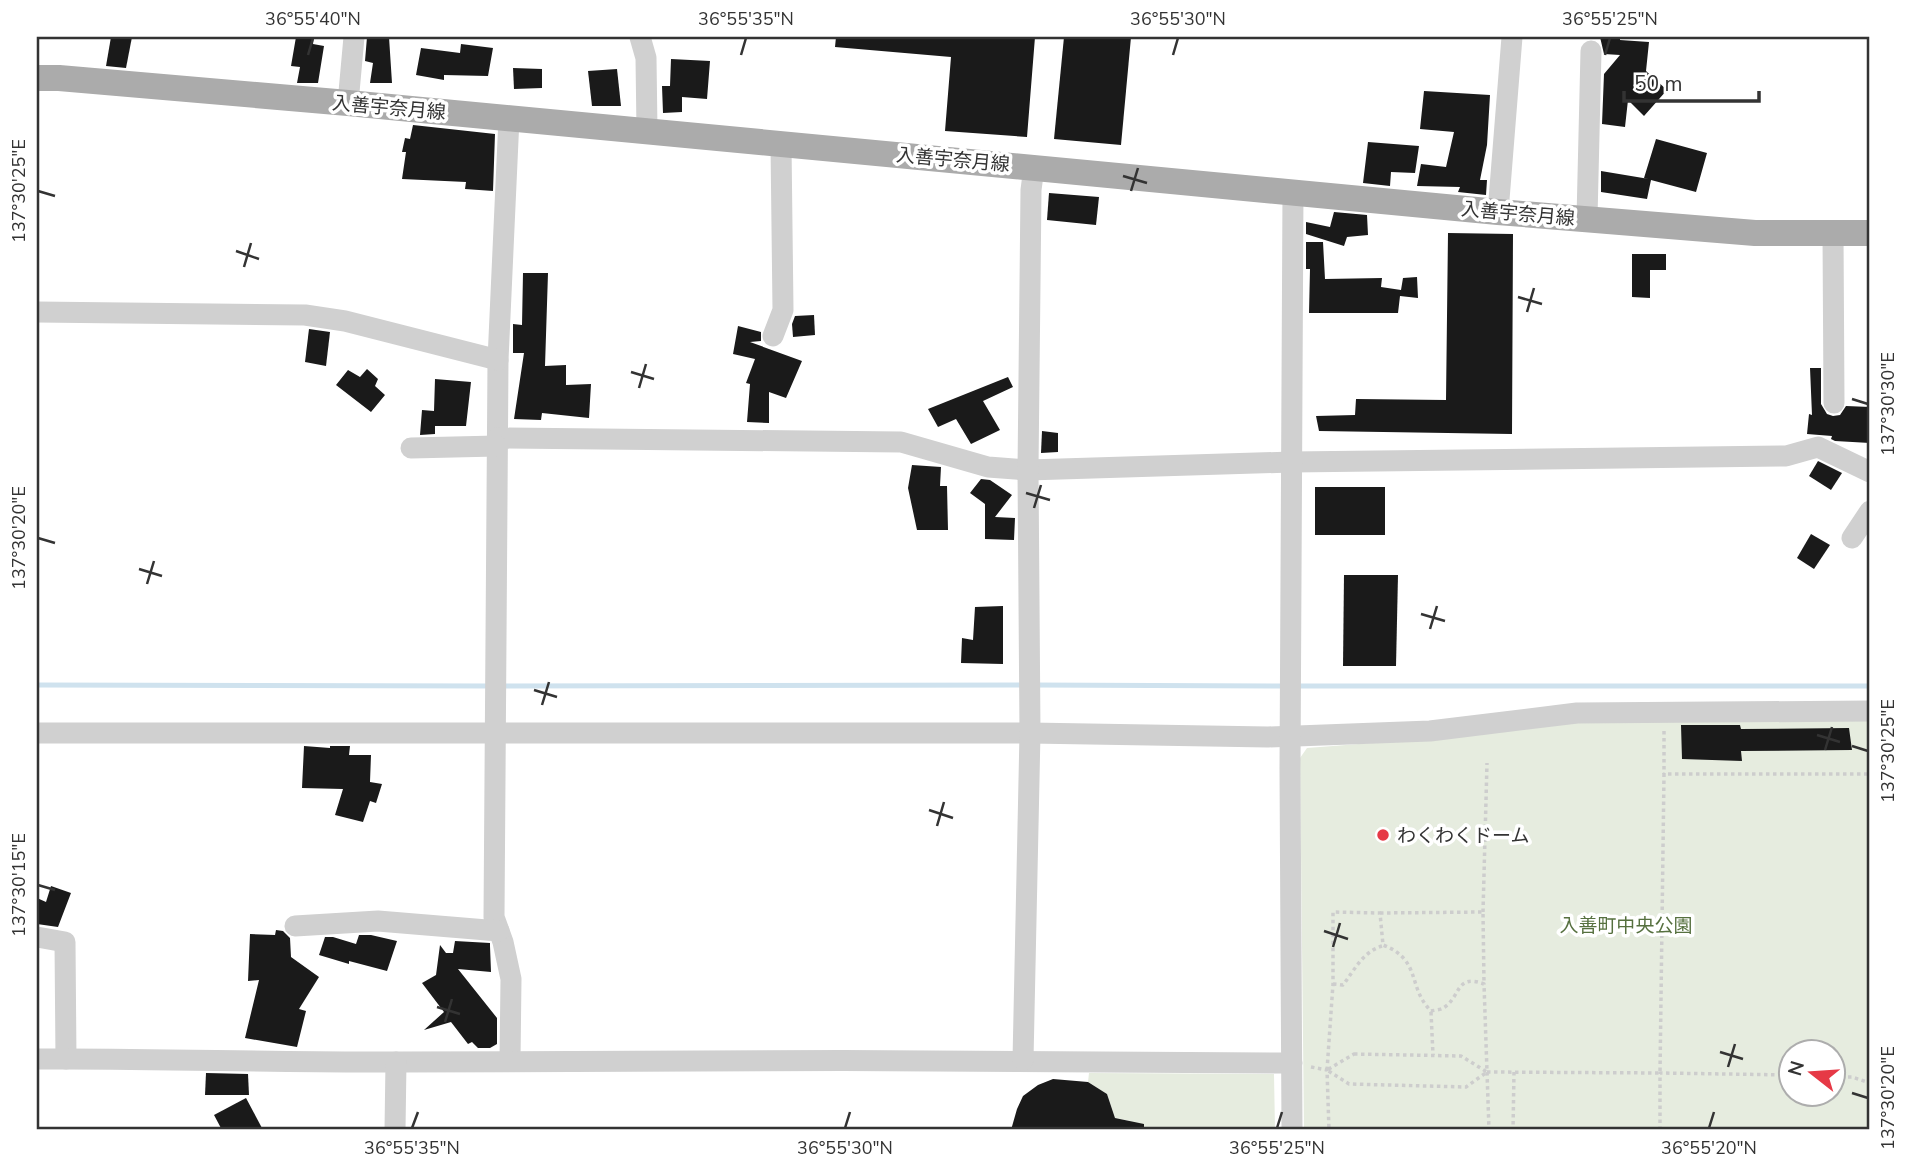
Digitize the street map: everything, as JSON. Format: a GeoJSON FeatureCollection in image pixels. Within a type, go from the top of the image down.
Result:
{"type":"FeatureCollection","features":[{"type":"Feature","properties":{"kind":"main road","name":"入善宇奈月線"},"geometry":{"type":"LineString","coordinates":[[37,78],[348,103],[1497,212],[1755,233],[1870,233]]}},
{"type":"Feature","properties":{"kind":"street"},"geometry":{"type":"LineString","coordinates":[[348,103],[354,37]]}},
{"type":"Feature","properties":{"kind":"street"},"geometry":{"type":"LineString","coordinates":[[640,37],[646,58],[647,131]]}},
{"type":"Feature","properties":{"kind":"street"},"geometry":{"type":"LineString","coordinates":[[1497,212],[1512,37]]}},
{"type":"Feature","properties":{"kind":"street"},"geometry":{"type":"LineString","coordinates":[[1587,218],[1591,51]]}},
{"type":"Feature","properties":{"kind":"street"},"geometry":{"type":"LineString","coordinates":[[509,118],[498,360],[494,917],[511,979],[510,1060]]}},
{"type":"Feature","properties":{"kind":"street"},"geometry":{"type":"LineString","coordinates":[[773,336],[783,310],[781,144]]}},
{"type":"Feature","properties":{"kind":"street"},"geometry":{"type":"LineString","coordinates":[[1023,1060],[1030,733],[1028,470],[1031,190],[1034,167]]}},
{"type":"Feature","properties":{"kind":"street"},"geometry":{"type":"LineString","coordinates":[[1292,1130],[1293,191]]}},
{"type":"Feature","properties":{"kind":"street"},"geometry":{"type":"LineString","coordinates":[[1833,233],[1834,403]]}},
{"type":"Feature","properties":{"kind":"street"},"geometry":{"type":"LineString","coordinates":[[37,312],[305,315],[368,326],[498,360]]}},
{"type":"Feature","properties":{"kind":"street"},"geometry":{"type":"LineString","coordinates":[[411,448],[497,442],[901,442],[988,467],[1028,470],[1292,462],[1786,456],[1818,447],[1870,472]]}},
{"type":"Feature","properties":{"kind":"street"},"geometry":{"type":"LineString","coordinates":[[1852,538],[1870,511]]}},
{"type":"Feature","properties":{"kind":"street"},"geometry":{"type":"LineString","coordinates":[[37,733],[1030,733],[1291,737],[1430,731],[1577,713],[1870,711]]}},
{"type":"Feature","properties":{"kind":"street"},"geometry":{"type":"LineString","coordinates":[[295,926],[378,921],[499,931]]}},
{"type":"Feature","properties":{"kind":"street"},"geometry":{"type":"LineString","coordinates":[[37,937],[65,942],[66,1059]]}},
{"type":"Feature","properties":{"kind":"street"},"geometry":{"type":"LineString","coordinates":[[37,1059],[396,1062],[1023,1060],[1292,1063]]}},
{"type":"Feature","properties":{"kind":"street"},"geometry":{"type":"LineString","coordinates":[[396,1062],[396,1130]]}},
{"type":"Feature","properties":{"kind":"path"},"geometry":{"type":"LineString","coordinates":[[1660,1130],[1663,726]]}},
{"type":"Feature","properties":{"kind":"path"},"geometry":{"type":"LineString","coordinates":[[1487,764],[1483,912],[1489,1130]]}},
{"type":"Feature","properties":{"kind":"path"},"geometry":{"type":"LineString","coordinates":[[1664,774],[1870,774]]}},
{"type":"Feature","properties":{"kind":"path"},"geometry":{"type":"LineString","coordinates":[[1329,1130],[1327,1070],[1333,912],[1483,912]]}},
{"type":"Feature","properties":{"kind":"path"},"geometry":{"type":"LineString","coordinates":[[1380,913],[1383,945]]}},
{"type":"Feature","properties":{"kind":"path"},"geometry":{"type":"LineString","coordinates":[[1332,984],[1343,985],[1371,949],[1383,945],[1398,951],[1409,964],[1424,1004],[1431,1011],[1433,1055]]}},
{"type":"Feature","properties":{"kind":"path"},"geometry":{"type":"LineString","coordinates":[[1431,1011],[1444,1008],[1464,982],[1474,980],[1484,984]]}},
{"type":"Feature","properties":{"kind":"path"},"geometry":{"type":"LineString","coordinates":[[1327,1070],[1354,1054],[1461,1056],[1487,1072],[1778,1075]]}},
{"type":"Feature","properties":{"kind":"path"},"geometry":{"type":"LineString","coordinates":[[1292,1063],[1327,1070],[1349,1084],[1466,1087],[1487,1072]]}},
{"type":"Feature","properties":{"kind":"path"},"geometry":{"type":"LineString","coordinates":[[1514,1072],[1513,1130],[1540,1130]]}},
{"type":"Feature","properties":{"kind":"path"},"geometry":{"type":"LineString","coordinates":[[1848,1077],[1870,1083]]}},
{"type":"Feature","properties":{"kind":"green space","name":"入善町中央公園"},"geometry":{"type":"Polygon","coordinates":[[[1870,717],[1870,1130],[1304,1130],[1300,758],[1307,748],[1476,735],[1578,721],[1870,717]]]}},
{"type":"Feature","properties":{"kind":"green space"},"geometry":{"type":"Polygon","coordinates":[[[1089,1073],[1274,1074],[1275,1130],[1133,1130],[1130,1121],[1115,1118],[1107,1094],[1088,1082],[1089,1073]]]}},
{"type":"Feature","properties":{"kind":"building"},"geometry":{"type":"Polygon","coordinates":[[[111,37],[132,37],[126,68],[106,66],[111,37]]]}},
{"type":"Feature","properties":{"kind":"building"},"geometry":{"type":"Polygon","coordinates":[[[296,37],[314,37],[313,44],[324,46],[318,83],[297,83],[300,67],[291,66],[296,37]]]}},
{"type":"Feature","properties":{"kind":"building"},"geometry":{"type":"Polygon","coordinates":[[[367,37],[389,37],[392,83],[370,83],[373,63],[365,61],[367,37]]]}},
{"type":"Feature","properties":{"kind":"building"},"geometry":{"type":"Polygon","coordinates":[[[836,37],[1035,37],[1027,137],[945,131],[951,57],[835,47],[836,37]]]}},
{"type":"Feature","properties":{"kind":"building"},"geometry":{"type":"Polygon","coordinates":[[[1064,37],[1131,37],[1121,145],[1054,139],[1064,37]]]}},
{"type":"Feature","properties":{"kind":"building"},"geometry":{"type":"Polygon","coordinates":[[[1600,37],[1649,42],[1646,71],[1667,90],[1644,116],[1628,100],[1625,127],[1602,124],[1604,74],[1620,55],[1604,54],[1600,37]]]}},
{"type":"Feature","properties":{"kind":"building"},"geometry":{"type":"Polygon","coordinates":[[[461,44],[493,48],[488,76],[444,75],[444,80],[416,75],[421,48],[460,53],[461,44]]]}},
{"type":"Feature","properties":{"kind":"building"},"geometry":{"type":"Polygon","coordinates":[[[671,59],[710,61],[707,99],[682,97],[682,112],[663,113],[662,86],[670,86],[671,59]]]}},
{"type":"Feature","properties":{"kind":"building"},"geometry":{"type":"Polygon","coordinates":[[[513,68],[542,69],[542,88],[514,89],[513,68]]]}},
{"type":"Feature","properties":{"kind":"building"},"geometry":{"type":"Polygon","coordinates":[[[617,69],[621,106],[592,106],[588,71],[617,69]]]}},
{"type":"Feature","properties":{"kind":"building"},"geometry":{"type":"Polygon","coordinates":[[[1424,91],[1490,95],[1487,145],[1480,180],[1487,180],[1486,195],[1458,192],[1460,187],[1417,186],[1421,164],[1446,167],[1454,132],[1420,129],[1424,91]]]}},
{"type":"Feature","properties":{"kind":"building"},"geometry":{"type":"Polygon","coordinates":[[[413,125],[495,134],[493,191],[465,189],[466,182],[402,179],[406,152],[402,152],[405,138],[410,139],[413,125]]]}},
{"type":"Feature","properties":{"kind":"building"},"geometry":{"type":"Polygon","coordinates":[[[1656,139],[1707,153],[1696,192],[1651,180],[1647,199],[1601,192],[1601,171],[1649,179],[1644,178],[1656,139]]]}},
{"type":"Feature","properties":{"kind":"building"},"geometry":{"type":"Polygon","coordinates":[[[1368,142],[1419,146],[1415,173],[1391,172],[1390,186],[1363,183],[1368,142]]]}},
{"type":"Feature","properties":{"kind":"building"},"geometry":{"type":"Polygon","coordinates":[[[1049,193],[1099,197],[1096,225],[1047,220],[1049,193]]]}},
{"type":"Feature","properties":{"kind":"building"},"geometry":{"type":"Polygon","coordinates":[[[1334,212],[1367,215],[1368,235],[1347,237],[1344,246],[1306,234],[1306,222],[1330,227],[1334,212]]]}},
{"type":"Feature","properties":{"kind":"building"},"geometry":{"type":"Polygon","coordinates":[[[1448,233],[1513,234],[1512,434],[1319,431],[1316,416],[1355,415],[1356,399],[1446,400],[1448,233]]]}},
{"type":"Feature","properties":{"kind":"building"},"geometry":{"type":"Polygon","coordinates":[[[1306,242],[1323,242],[1325,279],[1382,278],[1381,287],[1401,290],[1403,278],[1417,277],[1418,298],[1400,296],[1398,313],[1309,313],[1310,269],[1306,269],[1306,242]]]}},
{"type":"Feature","properties":{"kind":"building"},"geometry":{"type":"Polygon","coordinates":[[[1632,254],[1666,254],[1666,270],[1650,270],[1650,298],[1632,297],[1632,254]]]}},
{"type":"Feature","properties":{"kind":"building"},"geometry":{"type":"Polygon","coordinates":[[[523,273],[548,273],[545,366],[566,365],[566,385],[591,384],[589,418],[542,413],[541,420],[514,419],[524,353],[513,353],[513,324],[522,325],[523,273]]]}},
{"type":"Feature","properties":{"kind":"building"},"geometry":{"type":"Polygon","coordinates":[[[814,315],[815,335],[793,337],[792,324],[795,316],[814,315]]]}},
{"type":"Feature","properties":{"kind":"building"},"geometry":{"type":"Polygon","coordinates":[[[738,326],[761,332],[761,341],[750,342],[802,361],[786,398],[769,392],[769,423],[747,422],[750,384],[746,383],[755,359],[733,354],[738,326]]]}},
{"type":"Feature","properties":{"kind":"building"},"geometry":{"type":"Polygon","coordinates":[[[309,329],[330,332],[326,366],[305,362],[309,329]]]}},
{"type":"Feature","properties":{"kind":"building"},"geometry":{"type":"Polygon","coordinates":[[[1810,368],[1821,368],[1821,404],[1827,414],[1840,415],[1846,406],[1870,407],[1870,443],[1835,441],[1831,439],[1832,436],[1807,434],[1809,414],[1812,415],[1810,368]]]}},
{"type":"Feature","properties":{"kind":"building"},"geometry":{"type":"Polygon","coordinates":[[[367,369],[378,379],[375,386],[385,395],[371,412],[336,385],[348,370],[360,377],[367,369]]]}},
{"type":"Feature","properties":{"kind":"building"},"geometry":{"type":"Polygon","coordinates":[[[1008,377],[1013,387],[983,401],[1000,430],[971,444],[956,419],[938,427],[928,409],[1008,377]]]}},
{"type":"Feature","properties":{"kind":"building"},"geometry":{"type":"Polygon","coordinates":[[[435,379],[471,382],[466,426],[435,426],[435,434],[420,435],[422,410],[434,411],[435,379]]]}},
{"type":"Feature","properties":{"kind":"building"},"geometry":{"type":"Polygon","coordinates":[[[1042,431],[1058,433],[1058,452],[1041,453],[1042,431]]]}},
{"type":"Feature","properties":{"kind":"building"},"geometry":{"type":"Polygon","coordinates":[[[1818,461],[1842,473],[1831,490],[1809,476],[1818,461]]]}},
{"type":"Feature","properties":{"kind":"building"},"geometry":{"type":"Polygon","coordinates":[[[912,465],[941,467],[940,486],[947,486],[948,530],[917,530],[908,488],[912,465]]]}},
{"type":"Feature","properties":{"kind":"building"},"geometry":{"type":"Polygon","coordinates":[[[981,479],[990,480],[1012,495],[995,517],[1015,518],[1014,540],[985,539],[985,504],[970,493],[981,479]]]}},
{"type":"Feature","properties":{"kind":"building"},"geometry":{"type":"Polygon","coordinates":[[[1315,487],[1385,487],[1385,535],[1315,535],[1315,487]]]}},
{"type":"Feature","properties":{"kind":"building"},"geometry":{"type":"Polygon","coordinates":[[[1811,534],[1830,545],[1814,569],[1797,558],[1811,534]]]}},
{"type":"Feature","properties":{"kind":"building"},"geometry":{"type":"Polygon","coordinates":[[[1344,575],[1398,575],[1396,666],[1343,666],[1344,575]]]}},
{"type":"Feature","properties":{"kind":"building"},"geometry":{"type":"Polygon","coordinates":[[[1003,606],[1003,664],[961,663],[962,638],[973,640],[975,607],[1003,606]]]}},
{"type":"Feature","properties":{"kind":"building"},"geometry":{"type":"Polygon","coordinates":[[[1681,725],[1740,725],[1741,729],[1849,728],[1852,750],[1741,751],[1742,761],[1682,759],[1681,725]]]}},
{"type":"Feature","properties":{"kind":"building"},"geometry":{"type":"Polygon","coordinates":[[[304,746],[350,746],[349,755],[371,755],[370,782],[382,784],[376,803],[370,801],[363,822],[335,815],[343,789],[302,788],[304,746]]]}},
{"type":"Feature","properties":{"kind":"building"},"geometry":{"type":"Polygon","coordinates":[[[51,886],[71,893],[58,927],[37,924],[37,898],[46,902],[51,886]]]}},
{"type":"Feature","properties":{"kind":"building"},"geometry":{"type":"Polygon","coordinates":[[[276,930],[283,931],[290,938],[291,957],[319,977],[299,1009],[306,1011],[297,1047],[245,1038],[259,980],[248,981],[250,934],[275,935],[276,930]]]}},
{"type":"Feature","properties":{"kind":"building"},"geometry":{"type":"Polygon","coordinates":[[[359,935],[397,941],[387,971],[319,955],[325,937],[356,944],[359,935]]]}},
{"type":"Feature","properties":{"kind":"building"},"geometry":{"type":"Polygon","coordinates":[[[455,941],[490,943],[491,972],[458,969],[497,1018],[497,1044],[490,1048],[478,1048],[472,1042],[468,1044],[451,1022],[424,1030],[444,1012],[422,983],[436,975],[440,945],[446,953],[453,953],[455,941]]]}},
{"type":"Feature","properties":{"kind":"building"},"geometry":{"type":"Polygon","coordinates":[[[206,1073],[248,1074],[249,1095],[205,1095],[206,1073]]]}},
{"type":"Feature","properties":{"kind":"building"},"geometry":{"type":"Polygon","coordinates":[[[1053,1079],[1088,1082],[1107,1094],[1115,1118],[1144,1124],[1144,1130],[1011,1130],[1023,1096],[1038,1085],[1053,1079]]]}},
{"type":"Feature","properties":{"kind":"building"},"geometry":{"type":"Polygon","coordinates":[[[246,1098],[263,1130],[222,1130],[214,1115],[246,1098]]]}},
{"type":"Feature","properties":{"kind":"waterway"},"geometry":{"type":"LineString","coordinates":[[37,685],[492,686]]}},
{"type":"Feature","properties":{"kind":"waterway"},"geometry":{"type":"LineString","coordinates":[[501,686],[1024,685]]}},
{"type":"Feature","properties":{"kind":"waterway"},"geometry":{"type":"LineString","coordinates":[[1033,685],[1286,686]]}},
{"type":"Feature","properties":{"kind":"waterway"},"geometry":{"type":"LineString","coordinates":[[1296,686],[1870,686]]}},
{"type":"Feature","properties":{"kind":"place","name":"わくわくドーム"},"geometry":{"type":"Point","coordinates":[1383,835]}}]}
